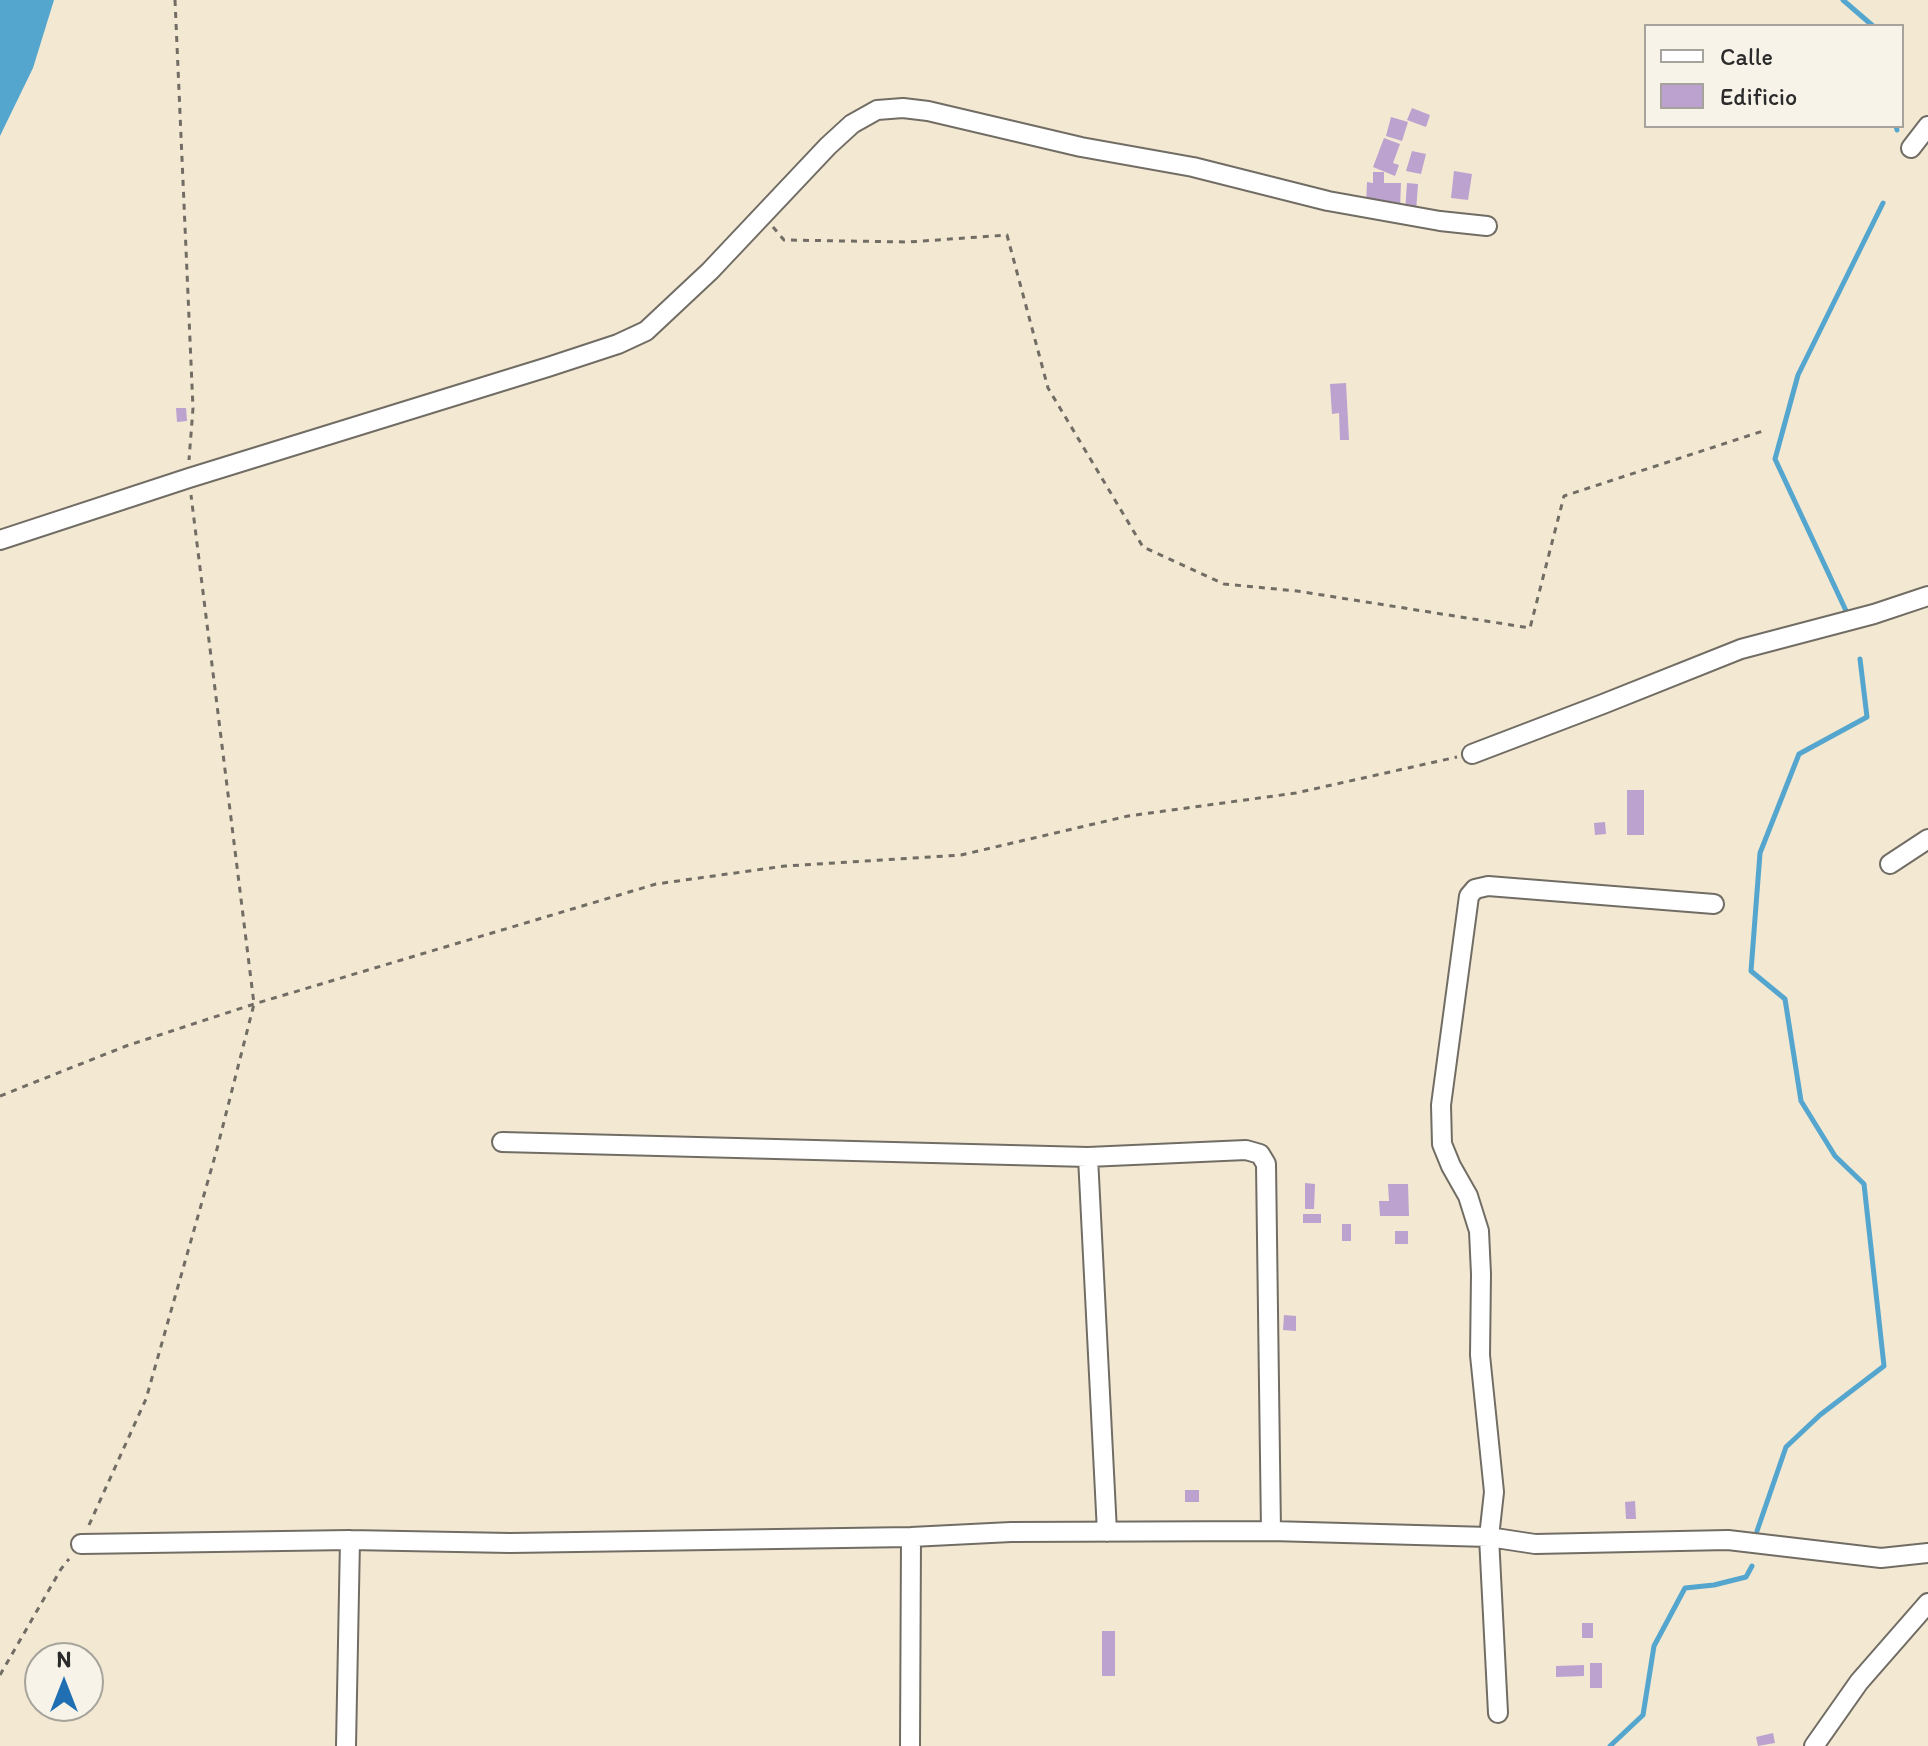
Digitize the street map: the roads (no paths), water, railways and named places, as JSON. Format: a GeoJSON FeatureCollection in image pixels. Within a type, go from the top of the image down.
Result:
{"type":"FeatureCollection","features":[{"type":"Feature","properties":{"kind":"street"},"geometry":{"type":"LineString","coordinates":[[0,540],[548,367],[618,344],[646,331],[710,271],[828,146],[852,124],[877,110],[903,108],[928,111],[1081,147],[1193,167],[1328,201],[1487,226]]}},
{"type":"Feature","properties":{"kind":"street"},"geometry":{"type":"LineString","coordinates":[[1911,148],[1928,126]]}},
{"type":"Feature","properties":{"kind":"street"},"geometry":{"type":"LineString","coordinates":[[1472,754],[1741,649],[1874,614],[1928,596]]}},
{"type":"Feature","properties":{"kind":"street"},"geometry":{"type":"LineString","coordinates":[[1890,864],[1928,839]]}},
{"type":"Feature","properties":{"kind":"street"},"geometry":{"type":"LineString","coordinates":[[1498,1713],[1489,1537],[1494,1492],[1480,1355],[1479,1231],[1468,1196],[1442,1144],[1441,1105],[1469,896],[1475,889],[1488,886],[1714,904]]}},
{"type":"Feature","properties":{"kind":"street"},"geometry":{"type":"LineString","coordinates":[[502,1142],[1088,1157],[1246,1150],[1260,1154],[1266,1164],[1271,1531]]}},
{"type":"Feature","properties":{"kind":"street"},"geometry":{"type":"LineString","coordinates":[[1088,1157],[1107,1532]]}},
{"type":"Feature","properties":{"kind":"street"},"geometry":{"type":"LineString","coordinates":[[81,1544],[350,1540],[510,1543],[911,1537],[1011,1532],[1271,1531],[1489,1537],[1535,1544],[1728,1540],[1881,1558],[1928,1553]]}},
{"type":"Feature","properties":{"kind":"street"},"geometry":{"type":"LineString","coordinates":[[910,1746],[911,1537]]}},
{"type":"Feature","properties":{"kind":"street"},"geometry":{"type":"LineString","coordinates":[[346,1746],[350,1540]]}},
{"type":"Feature","properties":{"kind":"street"},"geometry":{"type":"LineString","coordinates":[[1814,1746],[1859,1682],[1928,1603]]}},
{"type":"Feature","properties":{"kind":"water"},"geometry":{"type":"Polygon","coordinates":[[[0,0],[54,0],[33,68],[0,136],[0,0]]]}},
{"type":"Feature","properties":{"kind":"waterway"},"geometry":{"type":"LineString","coordinates":[[1843,0],[1871,24]]}},
{"type":"Feature","properties":{"kind":"waterway"},"geometry":{"type":"LineString","coordinates":[[1848,615],[1775,459],[1798,375],[1883,203]]}},
{"type":"Feature","properties":{"kind":"waterway"},"geometry":{"type":"LineString","coordinates":[[1757,1531],[1786,1447],[1820,1415],[1884,1366],[1864,1184],[1835,1156],[1801,1101],[1785,999],[1751,971],[1760,853],[1799,754],[1867,717],[1860,659]]}},
{"type":"Feature","properties":{"kind":"waterway"},"geometry":{"type":"LineString","coordinates":[[1610,1746],[1643,1715],[1654,1646],[1685,1588],[1746,1577],[1752,1566]]}}]}
